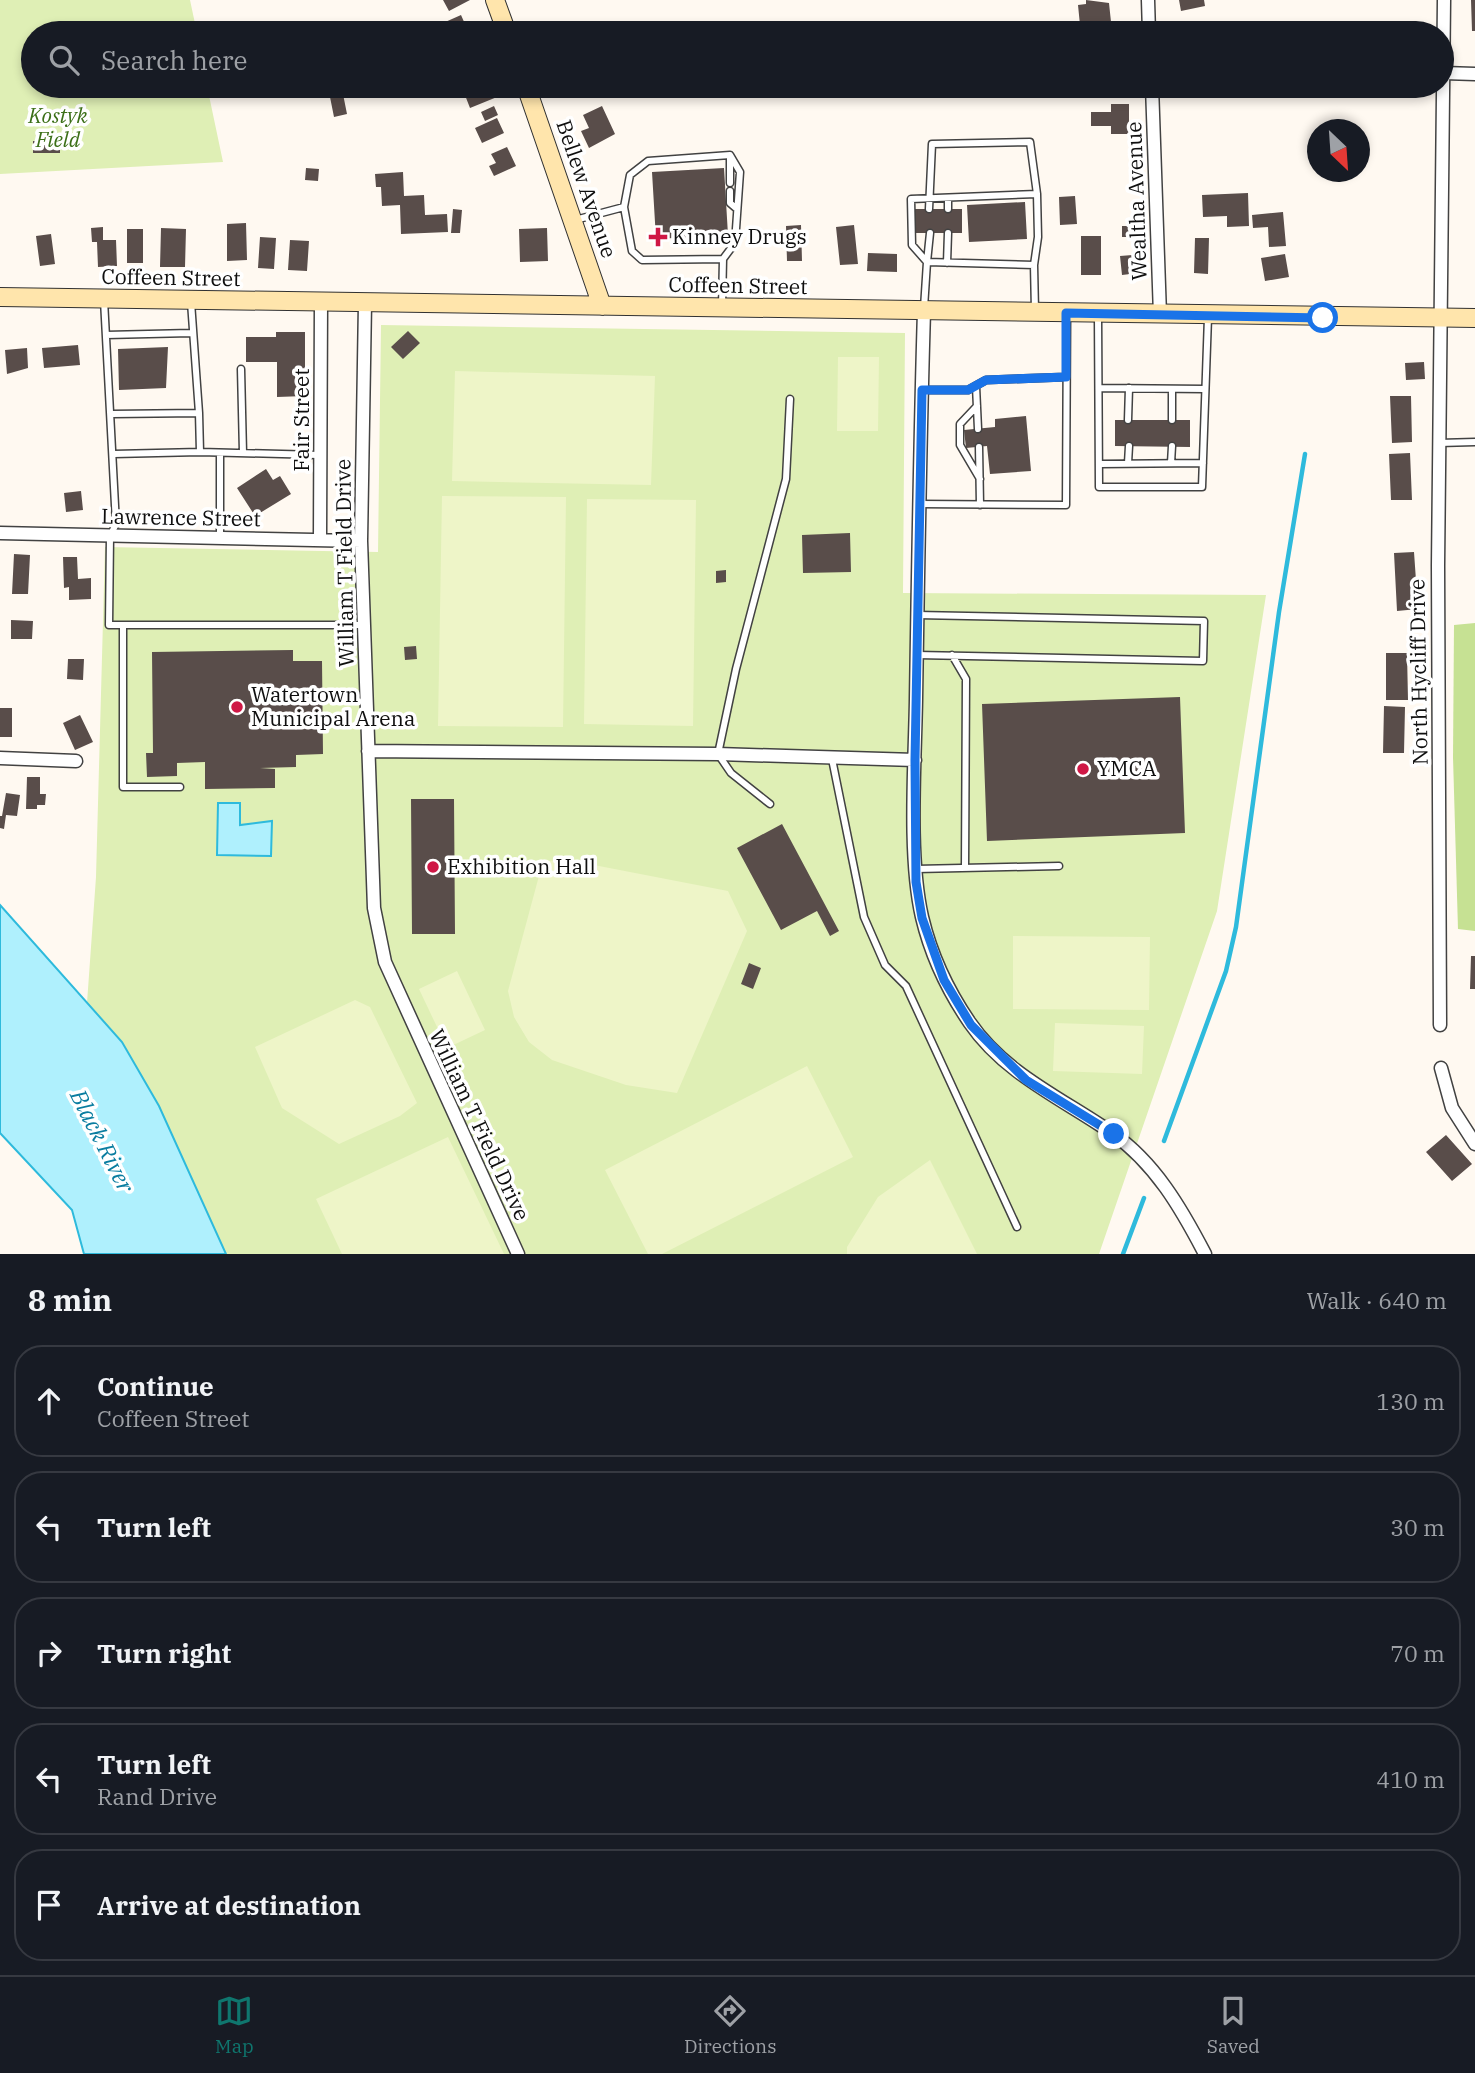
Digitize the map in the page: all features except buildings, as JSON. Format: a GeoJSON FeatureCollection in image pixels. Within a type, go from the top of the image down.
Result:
{"type":"FeatureCollection","features":[{"type":"Feature","properties":{"kind":"main road"},"geometry":{"type":"LineString","coordinates":[[495,0],[503,21]]}},
{"type":"Feature","properties":{"kind":"main road","name":"Bellew Avenue"},"geometry":{"type":"LineString","coordinates":[[530,98],[602,306]]}},
{"type":"Feature","properties":{"kind":"main road","name":"Coffeen Street"},"geometry":{"type":"LineString","coordinates":[[0,297],[191,302],[1475,318]]}},
{"type":"Feature","properties":{"kind":"street"},"geometry":{"type":"LineString","coordinates":[[1148,0],[1149,21]]}},
{"type":"Feature","properties":{"kind":"street","name":"North Hycliff Drive"},"geometry":{"type":"LineString","coordinates":[[1444,0],[1444,21]]}},
{"type":"Feature","properties":{"kind":"street"},"geometry":{"type":"LineString","coordinates":[[1454,73],[1475,74]]}},
{"type":"Feature","properties":{"kind":"street","name":"Wealtha Avenue"},"geometry":{"type":"LineString","coordinates":[[1152,98],[1160,315]]}},
{"type":"Feature","properties":{"kind":"street","name":"North Hycliff Drive"},"geometry":{"type":"LineString","coordinates":[[1440,1025],[1439,443],[1444,98]]}},
{"type":"Feature","properties":{"kind":"street","name":"Fair Street"},"geometry":{"type":"LineString","coordinates":[[320,538],[321,302]]}},
{"type":"Feature","properties":{"kind":"street","name":"William T Field Drive"},"geometry":{"type":"LineString","coordinates":[[365,303],[361,541],[374,908],[385,962],[518,1254]]}},
{"type":"Feature","properties":{"kind":"street"},"geometry":{"type":"LineString","coordinates":[[923,311],[916,654],[916,869],[922,918],[933,955],[944,980],[971,1025],[1026,1080],[1114,1134],[1155,1172],[1181,1209],[1205,1254]]}},
{"type":"Feature","properties":{"kind":"street","name":"Lawrence Street"},"geometry":{"type":"LineString","coordinates":[[0,533],[361,541]]}},
{"type":"Feature","properties":{"kind":"street"},"geometry":{"type":"LineString","coordinates":[[368,751],[718,754],[915,760]]}},
{"type":"Feature","properties":{"kind":"street"},"geometry":{"type":"LineString","coordinates":[[0,758],[76,761]]}},
{"type":"Feature","properties":{"kind":"street"},"geometry":{"type":"LineString","coordinates":[[1441,1068],[1452,1108],[1475,1144]]}},
{"type":"Feature","properties":{"kind":"lane"},"geometry":{"type":"LineString","coordinates":[[929,209],[932,144],[1030,142],[1037,194],[1035,313]]}},
{"type":"Feature","properties":{"kind":"lane"},"geometry":{"type":"LineString","coordinates":[[723,258],[642,260],[632,251],[624,207],[630,175],[648,161],[730,155]]}},
{"type":"Feature","properties":{"kind":"lane"},"geometry":{"type":"LineString","coordinates":[[730,155],[730,183]]}},
{"type":"Feature","properties":{"kind":"lane"},"geometry":{"type":"LineString","coordinates":[[722,308],[723,258],[735,243],[740,172],[730,155]]}},
{"type":"Feature","properties":{"kind":"lane"},"geometry":{"type":"LineString","coordinates":[[730,191],[730,203],[737,209]]}},
{"type":"Feature","properties":{"kind":"lane"},"geometry":{"type":"LineString","coordinates":[[1034,265],[927,262],[912,245],[911,199],[1037,194]]}},
{"type":"Feature","properties":{"kind":"lane"},"geometry":{"type":"LineString","coordinates":[[948,198],[948,209]]}},
{"type":"Feature","properties":{"kind":"lane"},"geometry":{"type":"LineString","coordinates":[[573,221],[624,207]]}},
{"type":"Feature","properties":{"kind":"lane"},"geometry":{"type":"LineString","coordinates":[[923,311],[930,233]]}},
{"type":"Feature","properties":{"kind":"lane"},"geometry":{"type":"LineString","coordinates":[[947,263],[948,233]]}},
{"type":"Feature","properties":{"kind":"lane"},"geometry":{"type":"LineString","coordinates":[[104,300],[116,524],[110,536],[109,625],[364,625]]}},
{"type":"Feature","properties":{"kind":"lane"},"geometry":{"type":"LineString","coordinates":[[191,302],[200,452]]}},
{"type":"Feature","properties":{"kind":"lane"},"geometry":{"type":"LineString","coordinates":[[919,504],[1066,505],[1066,313]]}},
{"type":"Feature","properties":{"kind":"lane"},"geometry":{"type":"LineString","coordinates":[[1098,314],[1100,486],[1202,487],[1208,316]]}},
{"type":"Feature","properties":{"kind":"lane"},"geometry":{"type":"LineString","coordinates":[[106,335],[191,333]]}},
{"type":"Feature","properties":{"kind":"lane"},"geometry":{"type":"LineString","coordinates":[[241,369],[243,453]]}},
{"type":"Feature","properties":{"kind":"lane"},"geometry":{"type":"LineString","coordinates":[[922,390],[968,390],[986,380],[1066,377]]}},
{"type":"Feature","properties":{"kind":"lane"},"geometry":{"type":"LineString","coordinates":[[976,386],[978,429]]}},
{"type":"Feature","properties":{"kind":"lane"},"geometry":{"type":"LineString","coordinates":[[1100,388],[1205,389]]}},
{"type":"Feature","properties":{"kind":"lane"},"geometry":{"type":"LineString","coordinates":[[1128,420],[1129,388]]}},
{"type":"Feature","properties":{"kind":"lane"},"geometry":{"type":"LineString","coordinates":[[1172,389],[1172,420]]}},
{"type":"Feature","properties":{"kind":"lane"},"geometry":{"type":"LineString","coordinates":[[770,804],[731,773],[718,754],[736,669],[786,479],[790,399]]}},
{"type":"Feature","properties":{"kind":"lane"},"geometry":{"type":"LineString","coordinates":[[977,406],[960,424],[960,445],[980,479]]}},
{"type":"Feature","properties":{"kind":"lane"},"geometry":{"type":"LineString","coordinates":[[112,414],[199,413]]}},
{"type":"Feature","properties":{"kind":"lane"},"geometry":{"type":"LineString","coordinates":[[1439,443],[1475,442]]}},
{"type":"Feature","properties":{"kind":"lane"},"geometry":{"type":"LineString","coordinates":[[1128,463],[1129,446]]}},
{"type":"Feature","properties":{"kind":"lane"},"geometry":{"type":"LineString","coordinates":[[1171,463],[1172,446]]}},
{"type":"Feature","properties":{"kind":"lane"},"geometry":{"type":"LineString","coordinates":[[979,447],[980,505]]}},
{"type":"Feature","properties":{"kind":"lane"},"geometry":{"type":"LineString","coordinates":[[114,454],[200,452],[321,455]]}},
{"type":"Feature","properties":{"kind":"lane"},"geometry":{"type":"LineString","coordinates":[[220,453],[220,538]]}},
{"type":"Feature","properties":{"kind":"lane"},"geometry":{"type":"LineString","coordinates":[[1100,464],[1203,463]]}},
{"type":"Feature","properties":{"kind":"lane"},"geometry":{"type":"LineString","coordinates":[[916,654],[1203,661],[1204,621],[917,615]]}},
{"type":"Feature","properties":{"kind":"lane"},"geometry":{"type":"LineString","coordinates":[[123,625],[123,787],[180,787]]}},
{"type":"Feature","properties":{"kind":"lane"},"geometry":{"type":"LineString","coordinates":[[952,655],[967,679],[965,868]]}},
{"type":"Feature","properties":{"kind":"lane"},"geometry":{"type":"LineString","coordinates":[[832,756],[864,917],[885,965],[906,986],[1017,1227]]}},
{"type":"Feature","properties":{"kind":"lane"},"geometry":{"type":"LineString","coordinates":[[916,869],[1059,866]]}},
{"type":"Feature","properties":{"kind":"green space","name":"Kostyk Field"},"geometry":{"type":"Polygon","coordinates":[[[0,0],[190,0],[194,21],[21,21],[21,98],[210,98],[223,162],[0,174],[0,0]]]}},
{"type":"Feature","properties":{"kind":"green space"},"geometry":{"type":"Polygon","coordinates":[[[381,325],[905,333],[903,593],[1266,595],[1217,911],[1099,1254],[226,1254],[159,1106],[122,1042],[87,1003],[96,877],[105,547],[378,552],[381,325]]]}},
{"type":"Feature","properties":{"kind":"green space"},"geometry":{"type":"Polygon","coordinates":[[[838,357],[879,357],[878,431],[837,431],[838,357]]]}},
{"type":"Feature","properties":{"kind":"green space"},"geometry":{"type":"Polygon","coordinates":[[[455,371],[655,376],[651,485],[452,481],[455,371]]]}},
{"type":"Feature","properties":{"kind":"green space"},"geometry":{"type":"Polygon","coordinates":[[[442,496],[566,497],[563,727],[438,726],[442,496]]]}},
{"type":"Feature","properties":{"kind":"green space"},"geometry":{"type":"Polygon","coordinates":[[[587,499],[696,500],[693,726],[584,724],[587,499]]]}},
{"type":"Feature","properties":{"kind":"green space"},"geometry":{"type":"Polygon","coordinates":[[[1475,623],[1475,931],[1458,929],[1453,757],[1454,625],[1475,623]]]}},
{"type":"Feature","properties":{"kind":"green space"},"geometry":{"type":"Polygon","coordinates":[[[568,860],[728,891],[747,931],[677,1093],[626,1085],[552,1060],[529,1042],[514,1017],[508,991],[543,861],[568,860]]]}},
{"type":"Feature","properties":{"kind":"green space"},"geometry":{"type":"Polygon","coordinates":[[[1013,936],[1150,937],[1149,1010],[1013,1009],[1013,936]]]}},
{"type":"Feature","properties":{"kind":"green space"},"geometry":{"type":"Polygon","coordinates":[[[457,971],[485,1030],[447,1048],[419,989],[457,971]]]}},
{"type":"Feature","properties":{"kind":"green space"},"geometry":{"type":"Polygon","coordinates":[[[355,1000],[370,1007],[417,1103],[400,1116],[339,1144],[282,1108],[255,1047],[355,1000]]]}},
{"type":"Feature","properties":{"kind":"green space"},"geometry":{"type":"Polygon","coordinates":[[[1055,1023],[1144,1026],[1142,1074],[1053,1071],[1055,1023]]]}},
{"type":"Feature","properties":{"kind":"green space"},"geometry":{"type":"Polygon","coordinates":[[[807,1066],[853,1157],[662,1254],[648,1254],[605,1170],[807,1066]]]}},
{"type":"Feature","properties":{"kind":"green space"},"geometry":{"type":"Polygon","coordinates":[[[448,1137],[504,1254],[342,1254],[316,1199],[448,1137]]]}},
{"type":"Feature","properties":{"kind":"green space"},"geometry":{"type":"Polygon","coordinates":[[[930,1160],[977,1254],[847,1254],[847,1247],[878,1197],[930,1160]]]}},
{"type":"Feature","properties":{"kind":"water"},"geometry":{"type":"Polygon","coordinates":[[[218,803],[240,803],[240,825],[272,821],[271,856],[217,855],[218,803]]]}},
{"type":"Feature","properties":{"kind":"water","name":"Black River"},"geometry":{"type":"Polygon","coordinates":[[[0,905],[122,1042],[159,1106],[226,1254],[84,1254],[72,1210],[0,1133],[0,905]]]}},
{"type":"Feature","properties":{"kind":"waterway"},"geometry":{"type":"LineString","coordinates":[[1164,1141],[1226,971],[1236,927],[1279,612],[1305,454]]}},
{"type":"Feature","properties":{"kind":"waterway"},"geometry":{"type":"LineString","coordinates":[[1123,1254],[1144,1198]]}},
{"type":"Feature","properties":{"kind":"place","name":"Kinney Drugs"},"geometry":{"type":"Point","coordinates":[658,237]}},
{"type":"Feature","properties":{"kind":"place","name":"Watertown Municipal Arena"},"geometry":{"type":"Point","coordinates":[237,707]}},
{"type":"Feature","properties":{"kind":"place","name":"YMCA"},"geometry":{"type":"Point","coordinates":[1083,769]}},
{"type":"Feature","properties":{"kind":"place","name":"Exhibition Hall"},"geometry":{"type":"Point","coordinates":[433,867]}},
{"type":"Feature","properties":{"kind":"route"},"geometry":{"type":"LineString","coordinates":[[1114,1134],[1026,1080],[971,1025],[944,980],[922,918],[916,882],[915,760],[922,390],[968,390],[986,380],[1066,377],[1066,313],[1323,318]]}}]}
